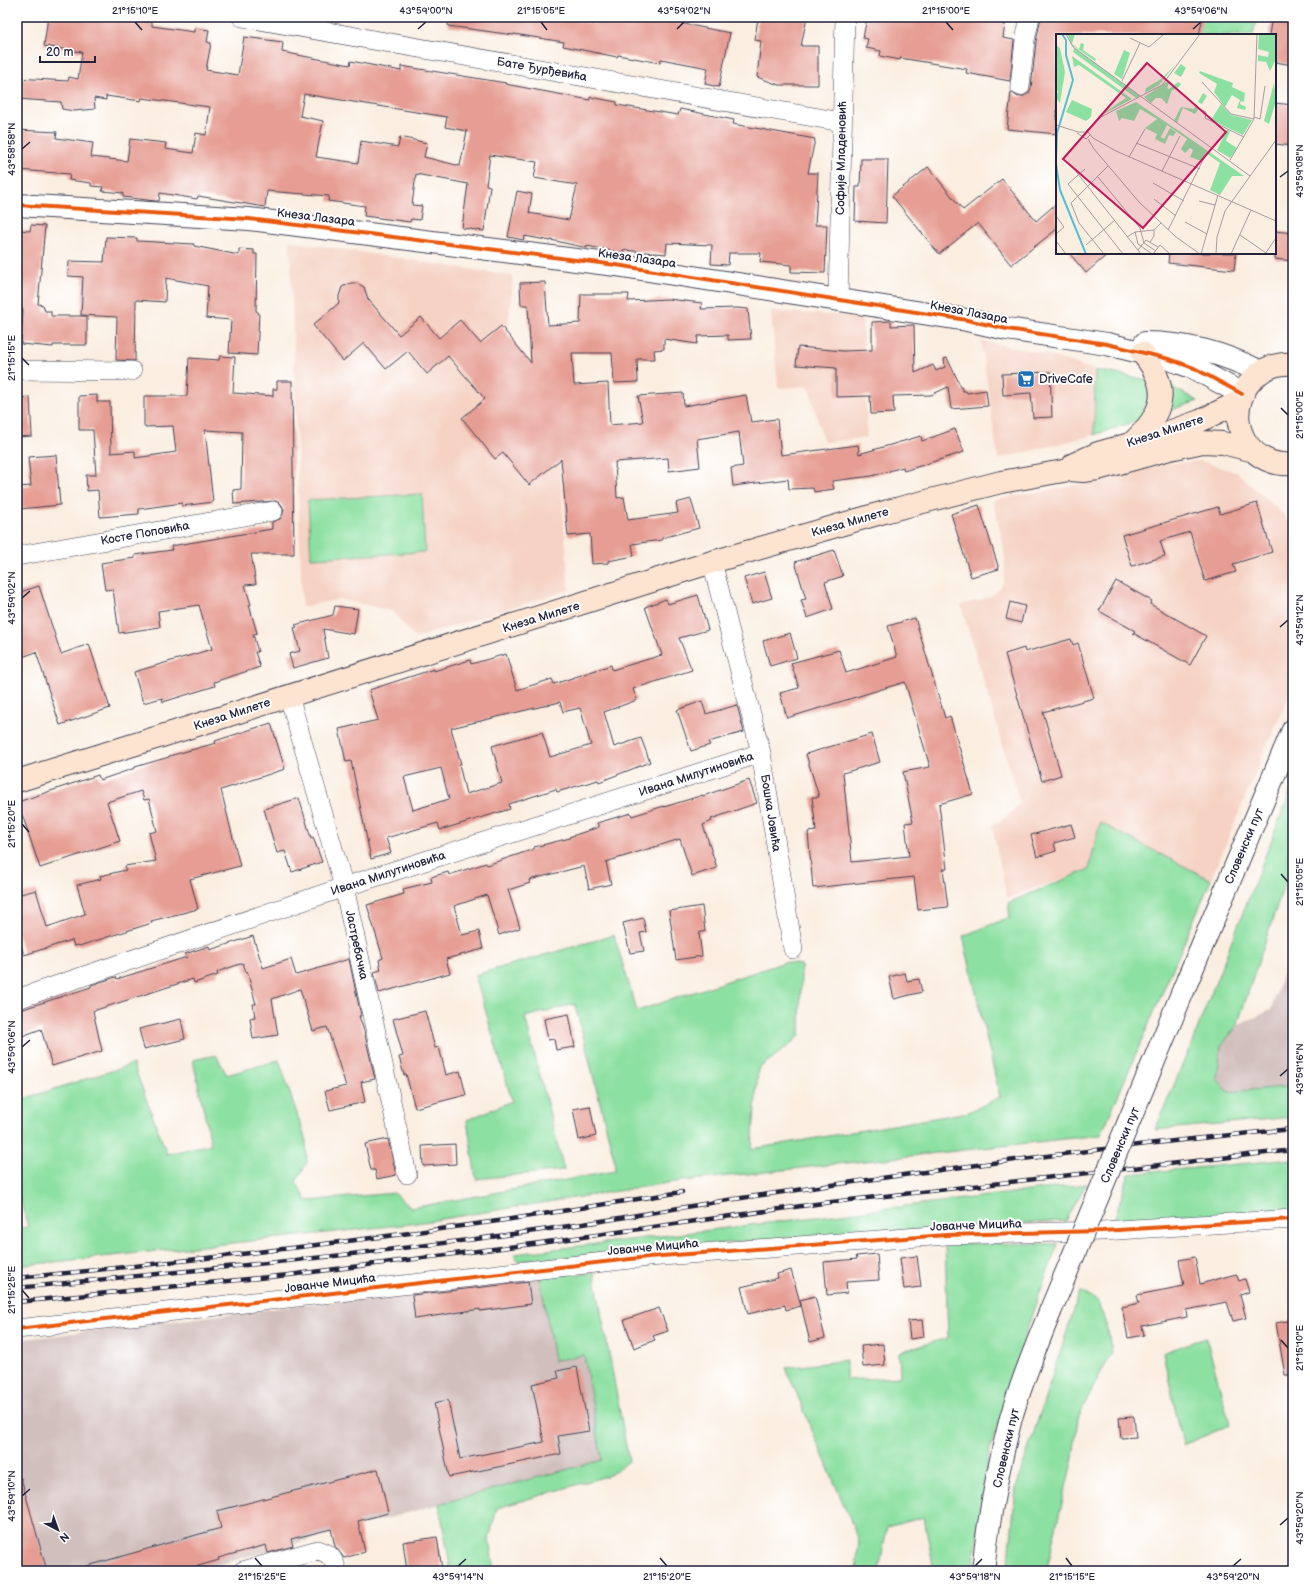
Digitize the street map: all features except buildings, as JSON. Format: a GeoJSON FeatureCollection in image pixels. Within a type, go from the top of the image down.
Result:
{"type":"FeatureCollection","features":[{"type":"Feature","properties":{"kind":"main road"},"geometry":{"type":"LineString","coordinates":[[1132,443],[1151,423],[1157,412],[1160,400],[1161,388],[1158,376],[1152,365],[1142,353]]}},
{"type":"Feature","properties":{"kind":"main road"},"geometry":{"type":"LineString","coordinates":[[1289,468],[1267,460],[1254,451],[1244,438],[1239,423],[1238,408],[1241,397],[1250,382],[1261,372],[1274,366],[1293,364]]}},
{"type":"Feature","properties":{"kind":"main road","name":"Кнеза Милете"},"geometry":{"type":"LineString","coordinates":[[1069,470],[1074,464],[1088,457],[1200,421],[1241,397]]}},
{"type":"Feature","properties":{"kind":"main road","name":"Кнеза Милете"},"geometry":{"type":"LineString","coordinates":[[17,781],[712,562],[888,511],[1001,482],[1069,470],[1083,471],[1098,469],[1170,449],[1203,442],[1223,443],[1254,451]]}},
{"type":"Feature","properties":{"kind":"street","name":"Бате Ђурђевића"},"geometry":{"type":"LineString","coordinates":[[242,17],[842,122]]}},
{"type":"Feature","properties":{"kind":"street","name":"Софије Младеновић"},"geometry":{"type":"LineString","coordinates":[[838,300],[845,17]]}},
{"type":"Feature","properties":{"kind":"street"},"geometry":{"type":"LineString","coordinates":[[1020,86],[1025,40],[1030,17]]}},
{"type":"Feature","properties":{"kind":"street","name":"Кнеза Лазара"},"geometry":{"type":"LineString","coordinates":[[17,205],[249,219],[616,265],[967,320],[1007,329],[1107,344],[1169,359],[1188,366],[1241,397]]}},
{"type":"Feature","properties":{"kind":"street","name":"Кнеза Лазара"},"geometry":{"type":"LineString","coordinates":[[1107,344],[1154,343],[1199,348],[1222,355],[1261,372]]}},
{"type":"Feature","properties":{"kind":"street"},"geometry":{"type":"LineString","coordinates":[[17,370],[132,371]]}},
{"type":"Feature","properties":{"kind":"street","name":"Косте Поповића"},"geometry":{"type":"LineString","coordinates":[[17,556],[272,510]]}},
{"type":"Feature","properties":{"kind":"street","name":"Бошка Јовића"},"geometry":{"type":"LineString","coordinates":[[712,562],[761,753],[793,949]]}},
{"type":"Feature","properties":{"kind":"street","name":"Јастребачка"},"geometry":{"type":"LineString","coordinates":[[289,696],[344,887],[407,1174]]}},
{"type":"Feature","properties":{"kind":"street","name":"Словенски пут"},"geometry":{"type":"LineString","coordinates":[[984,1571],[992,1504],[1011,1417],[1029,1366],[1188,979],[1293,730]]}},
{"type":"Feature","properties":{"kind":"street","name":"Ивана Милутиновића"},"geometry":{"type":"LineString","coordinates":[[17,999],[344,887],[761,753]]}},
{"type":"Feature","properties":{"kind":"street","name":"Јованче Мицића"},"geometry":{"type":"LineString","coordinates":[[17,1329],[648,1256],[946,1235],[1102,1231],[1293,1219]]}},
{"type":"Feature","properties":{"kind":"street"},"geometry":{"type":"LineString","coordinates":[[242,1571],[318,1550],[329,1553],[335,1563],[337,1571]]}},
{"type":"Feature","properties":{"kind":"shaded area"},"geometry":{"type":"Polygon","coordinates":[[[290,241],[513,276],[507,343],[556,416],[569,590],[415,638],[392,611],[339,599],[302,607],[290,241]]]}},
{"type":"Feature","properties":{"kind":"shaded area"},"geometry":{"type":"Polygon","coordinates":[[[771,311],[862,317],[867,438],[824,442],[808,386],[778,388],[771,311]]]}},
{"type":"Feature","properties":{"kind":"shaded area"},"geometry":{"type":"Polygon","coordinates":[[[981,341],[1041,353],[1095,370],[1094,435],[998,459],[981,341]]]}},
{"type":"Feature","properties":{"kind":"shaded area"},"geometry":{"type":"Polygon","coordinates":[[[1201,461],[1238,473],[1284,515],[1293,528],[1293,688],[1265,749],[1211,880],[1100,824],[1090,869],[1007,898],[992,825],[1006,817],[1020,803],[961,605],[989,597],[998,590],[1004,581],[1004,548],[993,500],[1066,487],[1169,463],[1201,461]]]}},
{"type":"Feature","properties":{"kind":"shaded area"},"geometry":{"type":"Polygon","coordinates":[[[1293,941],[1293,1086],[1229,1092],[1217,1079],[1221,1046],[1237,1026],[1271,1010],[1293,941]]]}},
{"type":"Feature","properties":{"kind":"shaded area"},"geometry":{"type":"Polygon","coordinates":[[[540,1276],[555,1361],[584,1355],[602,1460],[194,1571],[17,1571],[17,1340],[540,1276]]]}},
{"type":"Feature","properties":{"kind":"green space"},"geometry":{"type":"Polygon","coordinates":[[[1201,17],[1257,17],[1253,34],[1199,34],[1201,17]]]}},
{"type":"Feature","properties":{"kind":"green space"},"geometry":{"type":"Polygon","coordinates":[[[1095,370],[1164,383],[1198,401],[1094,435],[1095,370]]]}},
{"type":"Feature","properties":{"kind":"green space"},"geometry":{"type":"Polygon","coordinates":[[[422,494],[425,552],[311,558],[308,500],[422,494]]]}},
{"type":"Feature","properties":{"kind":"green space"},"geometry":{"type":"Polygon","coordinates":[[[1293,785],[1293,858],[1237,1026],[1221,1046],[1217,1079],[1229,1092],[1293,1086],[1293,1117],[1155,1130],[1193,1040],[1293,785]]]}},
{"type":"Feature","properties":{"kind":"green space"},"geometry":{"type":"Polygon","coordinates":[[[1100,823],[1211,880],[1101,1135],[674,1182],[410,1224],[17,1266],[17,1228],[28,1227],[17,1188],[17,1101],[133,1064],[167,1154],[211,1144],[193,1060],[216,1055],[227,1075],[279,1060],[306,1141],[307,1162],[296,1182],[307,1201],[394,1193],[411,1208],[615,1171],[614,1158],[575,1004],[525,1017],[564,1170],[476,1179],[467,1120],[512,1101],[475,975],[614,935],[637,1011],[785,962],[801,965],[800,1035],[758,1069],[752,1149],[969,1112],[1000,1097],[963,936],[1010,917],[1008,903],[1089,869],[1100,823]]]}},
{"type":"Feature","properties":{"kind":"green space"},"geometry":{"type":"Polygon","coordinates":[[[1293,1159],[1293,1211],[1113,1223],[1129,1174],[1293,1159]]]}},
{"type":"Feature","properties":{"kind":"green space"},"geometry":{"type":"Polygon","coordinates":[[[1086,1184],[1066,1221],[811,1236],[518,1261],[514,1254],[1086,1184]]]}},
{"type":"Feature","properties":{"kind":"green space"},"geometry":{"type":"Polygon","coordinates":[[[945,1243],[1058,1244],[1032,1314],[988,1456],[973,1571],[934,1571],[924,1517],[887,1527],[879,1571],[856,1571],[859,1541],[786,1368],[846,1360],[846,1380],[900,1377],[899,1352],[948,1338],[945,1243]]]}},
{"type":"Feature","properties":{"kind":"green space"},"geometry":{"type":"Polygon","coordinates":[[[594,1273],[629,1461],[610,1475],[497,1508],[489,1539],[494,1571],[451,1571],[439,1504],[602,1460],[584,1355],[554,1361],[540,1276],[594,1273]]]}},
{"type":"Feature","properties":{"kind":"green space"},"geometry":{"type":"Polygon","coordinates":[[[1080,1291],[1099,1302],[1108,1332],[1112,1353],[1078,1418],[1073,1458],[1048,1561],[1048,1571],[1008,1571],[1016,1487],[1080,1291]]]}},
{"type":"Feature","properties":{"kind":"green space"},"geometry":{"type":"Polygon","coordinates":[[[1206,1337],[1230,1425],[1183,1445],[1163,1353],[1206,1337]]]}},
{"type":"Feature","properties":{"kind":"railway"},"geometry":{"type":"LineString","coordinates":[[17,1288],[296,1260],[436,1244],[576,1225],[735,1199],[944,1169],[1153,1143],[1293,1129]]}},
{"type":"Feature","properties":{"kind":"railway"},"geometry":{"type":"LineString","coordinates":[[17,1302],[289,1275],[533,1244],[823,1203],[1293,1150]]}},
{"type":"Feature","properties":{"kind":"railway"},"geometry":{"type":"LineString","coordinates":[[17,1278],[200,1259],[383,1237],[505,1220],[682,1192]]}},
{"type":"Feature","properties":{"kind":"cycle path"},"geometry":{"type":"LineString","coordinates":[[17,205],[249,219],[616,265],[967,320],[1007,329],[1107,344],[1169,359],[1194,368],[1242,394]]}},
{"type":"Feature","properties":{"kind":"cycle path"},"geometry":{"type":"LineString","coordinates":[[17,1329],[648,1257],[946,1235],[1102,1231],[1293,1219]]}},
{"type":"Feature","properties":{"kind":"place","name":"DriveCafe"},"geometry":{"type":"Point","coordinates":[1026,379]}}]}
